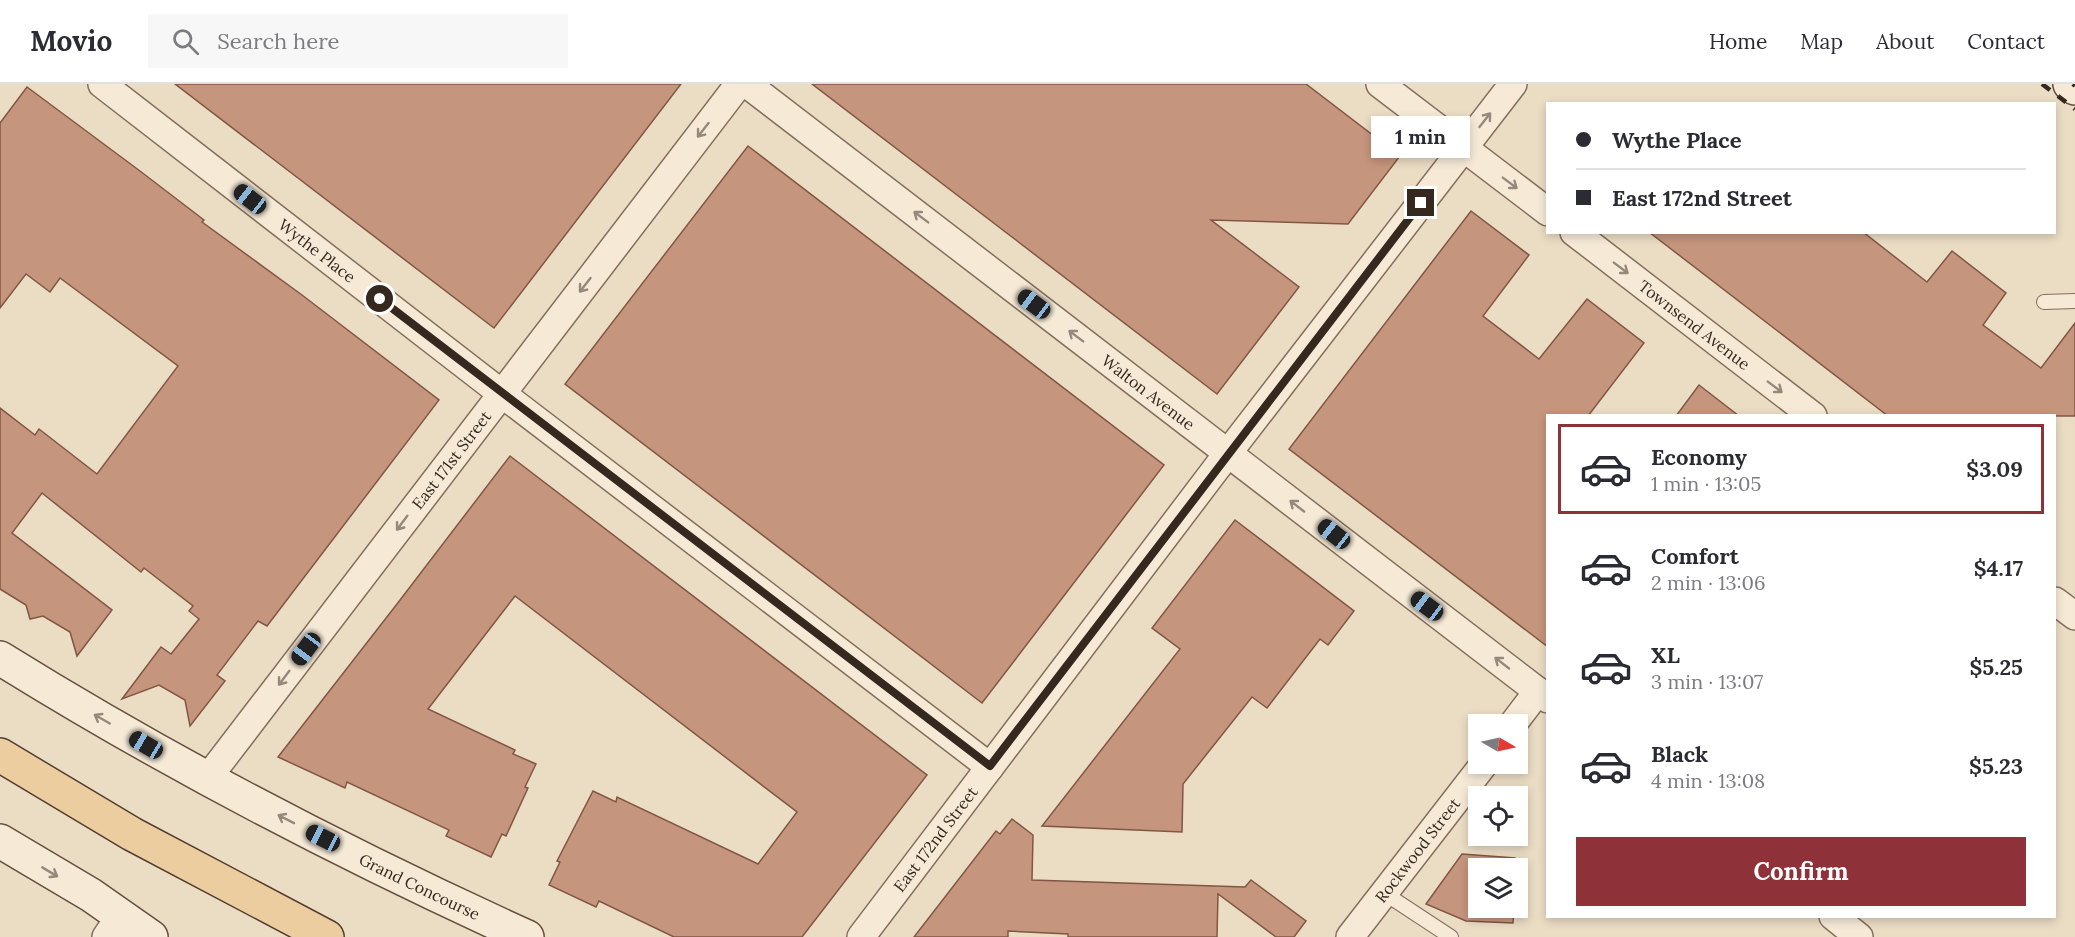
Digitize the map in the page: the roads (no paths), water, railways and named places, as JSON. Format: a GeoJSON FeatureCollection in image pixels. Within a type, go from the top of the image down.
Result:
{"type":"FeatureCollection","features":[{"type":"Feature","properties":{"kind":"main road"},"geometry":{"type":"LineString","coordinates":[[0,755],[132,834],[327,937]]}},
{"type":"Feature","properties":{"kind":"street","name":"Wythe Place"},"geometry":{"type":"LineString","coordinates":[[102,84],[501,393],[990,766]]}},
{"type":"Feature","properties":{"kind":"street","name":"East 171st Street"},"geometry":{"type":"LineString","coordinates":[[207,779],[739,84]]}},
{"type":"Feature","properties":{"kind":"street","name":"Walton Avenue"},"geometry":{"type":"LineString","coordinates":[[747,84],[1543,695]]}},
{"type":"Feature","properties":{"kind":"street"},"geometry":{"type":"LineString","coordinates":[[1380,84],[1546,211]]}},
{"type":"Feature","properties":{"kind":"street","name":"East 172nd Street"},"geometry":{"type":"LineString","coordinates":[[861,937],[1228,453],[1513,84]]}},
{"type":"Feature","properties":{"kind":"street"},"geometry":{"type":"LineString","coordinates":[[2070,84],[2075,88]]}},
{"type":"Feature","properties":{"kind":"street","name":"Townsend Avenue"},"geometry":{"type":"LineString","coordinates":[[1577,234],[1810,414]]}},
{"type":"Feature","properties":{"kind":"street"},"geometry":{"type":"LineString","coordinates":[[2056,602],[2075,616]]}},
{"type":"Feature","properties":{"kind":"street","name":"Grand Concourse"},"geometry":{"type":"LineString","coordinates":[[0,658],[62,697],[207,779],[420,887],[527,937]]}},
{"type":"Feature","properties":{"kind":"street"},"geometry":{"type":"LineString","coordinates":[[1524,714],[1543,695]]}},
{"type":"Feature","properties":{"kind":"street","name":"Rockwood Street"},"geometry":{"type":"LineString","coordinates":[[1350,937],[1476,774]]}},
{"type":"Feature","properties":{"kind":"street"},"geometry":{"type":"LineString","coordinates":[[0,841],[91,895],[113,927],[151,937]]}},
{"type":"Feature","properties":{"kind":"lane"},"geometry":{"type":"LineString","coordinates":[[2044,302],[2075,301]]}},
{"type":"Feature","properties":{"kind":"lane"},"geometry":{"type":"LineString","coordinates":[[1384,893],[1451,937]]}},
{"type":"Feature","properties":{"kind":"railway"},"geometry":{"type":"LineString","coordinates":[[2042,84],[2075,109]]}}]}
